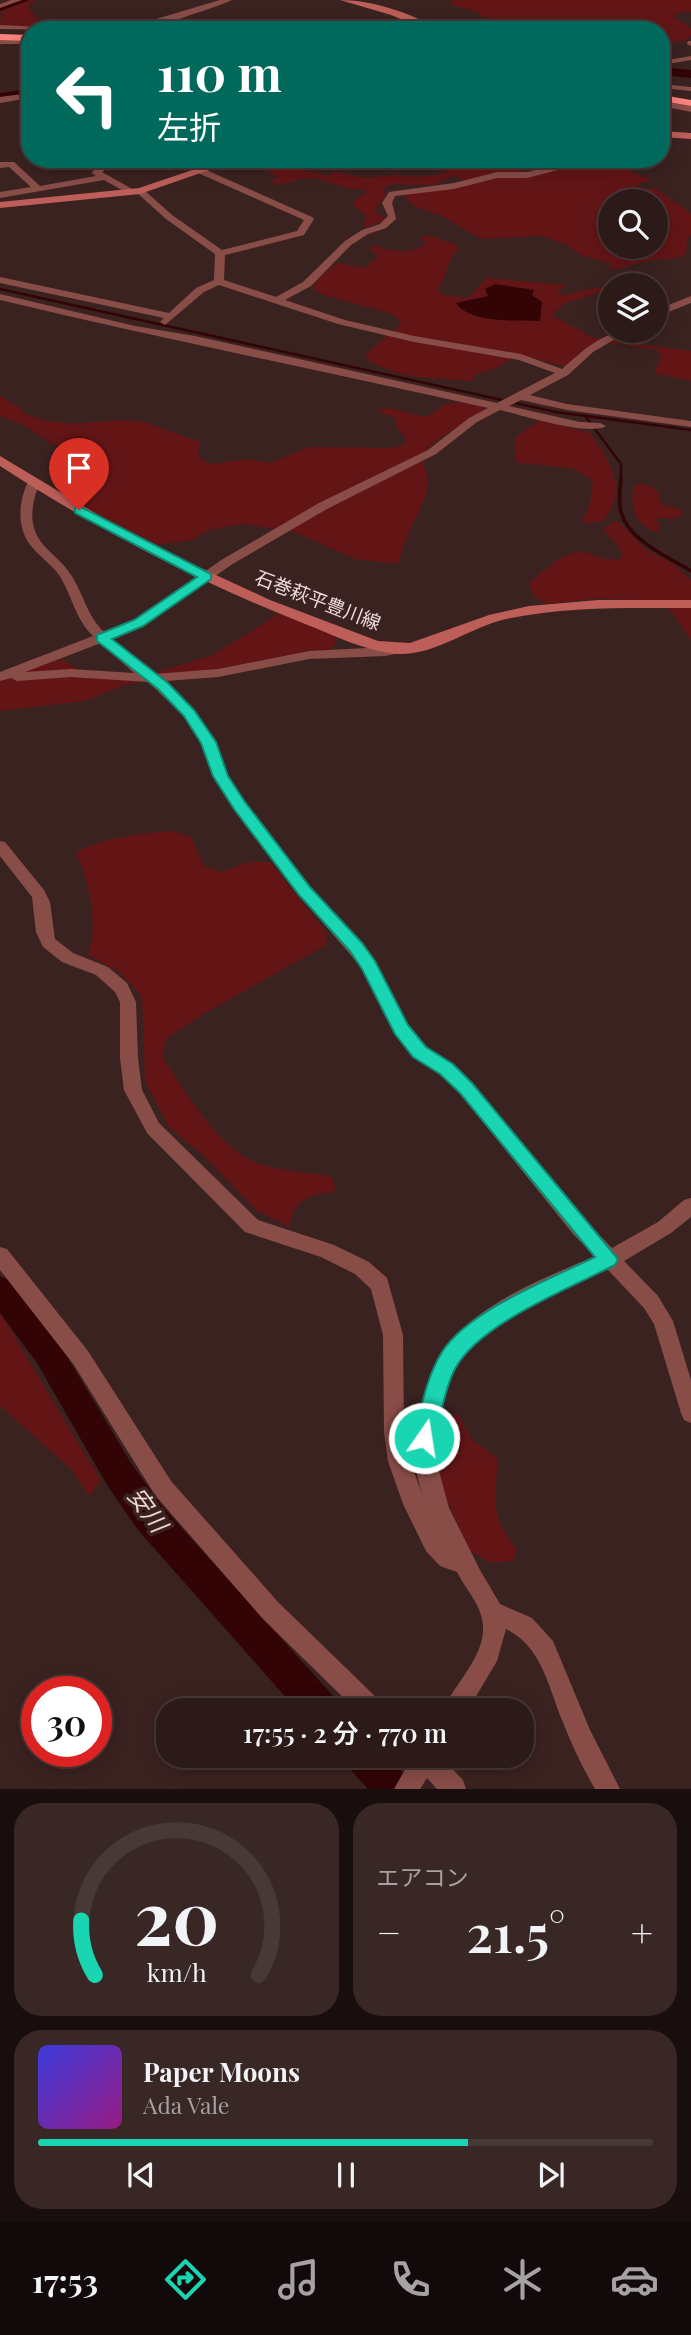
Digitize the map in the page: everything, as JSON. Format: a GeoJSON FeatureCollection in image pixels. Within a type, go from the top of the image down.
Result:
{"type":"FeatureCollection","features":[{"type":"Feature","properties":{"kind":"highway"},"geometry":{"type":"LineString","coordinates":[[0,34],[21,37]]}},
{"type":"Feature","properties":{"kind":"highway"},"geometry":{"type":"LineString","coordinates":[[670,95],[690,94]]}},
{"type":"Feature","properties":{"kind":"main road"},"geometry":{"type":"LineString","coordinates":[[344,0],[413,21]]}},
{"type":"Feature","properties":{"kind":"main road"},"geometry":{"type":"LineString","coordinates":[[670,135],[691,136]]}},
{"type":"Feature","properties":{"kind":"main road"},"geometry":{"type":"LineString","coordinates":[[0,205],[136,192],[210,168]]}},
{"type":"Feature","properties":{"kind":"main road","name":"石巻萩平豊川線"},"geometry":{"type":"LineString","coordinates":[[4,466],[102,524],[206,576],[356,639],[400,649],[418,645],[474,623],[548,608],[601,603],[691,604]]}},
{"type":"Feature","properties":{"kind":"street"},"geometry":{"type":"LineString","coordinates":[[0,5],[18,0]]}},
{"type":"Feature","properties":{"kind":"street"},"geometry":{"type":"LineString","coordinates":[[159,21],[228,0]]}},
{"type":"Feature","properties":{"kind":"street"},"geometry":{"type":"LineString","coordinates":[[0,34],[21,33]]}},
{"type":"Feature","properties":{"kind":"street"},"geometry":{"type":"LineString","coordinates":[[670,62],[691,58]]}},
{"type":"Feature","properties":{"kind":"street"},"geometry":{"type":"LineString","coordinates":[[670,88],[690,94]]}},
{"type":"Feature","properties":{"kind":"street"},"geometry":{"type":"LineString","coordinates":[[0,94],[21,93]]}},
{"type":"Feature","properties":{"kind":"street"},"geometry":{"type":"LineString","coordinates":[[0,100],[21,94]]}},
{"type":"Feature","properties":{"kind":"street"},"geometry":{"type":"LineString","coordinates":[[670,105],[691,109]]}},
{"type":"Feature","properties":{"kind":"street"},"geometry":{"type":"LineString","coordinates":[[0,165],[11,164],[37,188]]}},
{"type":"Feature","properties":{"kind":"street"},"geometry":{"type":"LineString","coordinates":[[100,168],[96,171],[103,177],[136,192],[220,253],[301,233],[309,219],[201,171]]}},
{"type":"Feature","properties":{"kind":"street"},"geometry":{"type":"LineString","coordinates":[[277,301],[307,284],[348,243],[387,223],[393,217],[387,203],[392,194],[454,186],[497,175],[527,175],[558,168]]}},
{"type":"Feature","properties":{"kind":"street"},"geometry":{"type":"LineString","coordinates":[[0,195],[103,177]]}},
{"type":"Feature","properties":{"kind":"street"},"geometry":{"type":"LineString","coordinates":[[219,281],[220,253]]}},
{"type":"Feature","properties":{"kind":"street"},"geometry":{"type":"LineString","coordinates":[[0,281],[170,317]]}},
{"type":"Feature","properties":{"kind":"street"},"geometry":{"type":"LineString","coordinates":[[155,331],[200,290],[219,281],[277,301],[402,337],[521,357],[564,373]]}},
{"type":"Feature","properties":{"kind":"street"},"geometry":{"type":"LineString","coordinates":[[0,297],[135,329],[195,339],[585,425],[600,426]]}},
{"type":"Feature","properties":{"kind":"street"},"geometry":{"type":"LineString","coordinates":[[668,309],[691,299]]}},
{"type":"Feature","properties":{"kind":"street"},"geometry":{"type":"LineString","coordinates":[[3,677],[148,618],[206,576],[323,506],[432,452],[461,428],[564,373],[589,350],[602,343]]}},
{"type":"Feature","properties":{"kind":"street"},"geometry":{"type":"LineString","coordinates":[[517,397],[567,407],[691,424]]}},
{"type":"Feature","properties":{"kind":"street"},"geometry":{"type":"LineString","coordinates":[[33,483],[26,507],[27,529],[35,543],[64,573],[88,624],[153,678],[189,713],[208,742],[220,776],[271,849],[356,947],[407,1037],[420,1052],[447,1069],[466,1088],[608,1259],[650,1302],[663,1321],[691,1413]]}},
{"type":"Feature","properties":{"kind":"street"},"geometry":{"type":"LineString","coordinates":[[3,677],[71,673],[153,678],[218,673],[309,655],[400,649]]}},
{"type":"Feature","properties":{"kind":"street"},"geometry":{"type":"LineString","coordinates":[[0,846],[42,899],[43,931],[49,944],[63,955],[93,966],[111,977],[125,994],[128,1002],[129,1058],[133,1090],[153,1128],[252,1226],[327,1251],[362,1268],[380,1284],[393,1335],[396,1369],[394,1432],[399,1461],[414,1504],[434,1543],[448,1558],[464,1564]]}},
{"type":"Feature","properties":{"kind":"street"},"geometry":{"type":"LineString","coordinates":[[462,1698],[489,1653],[494,1639],[494,1613],[464,1564],[432,1490],[425,1459],[424,1438],[438,1382],[459,1346],[495,1316],[648,1238],[691,1206]]}},
{"type":"Feature","properties":{"kind":"street"},"geometry":{"type":"LineString","coordinates":[[0,1255],[81,1358],[163,1488],[270,1611],[361,1698]]}},
{"type":"Feature","properties":{"kind":"street"},"geometry":{"type":"LineString","coordinates":[[494,1613],[533,1633],[551,1658],[572,1716],[608,1789]]}},
{"type":"Feature","properties":{"kind":"street"},"geometry":{"type":"LineString","coordinates":[[422,1768],[454,1789]]}},
{"type":"Feature","properties":{"kind":"shaded area"},"geometry":{"type":"Polygon","coordinates":[[[30,0],[38,0],[29,5],[38,21],[21,21],[21,26],[0,25],[2,10],[30,0]]]}},
{"type":"Feature","properties":{"kind":"shaded area"},"geometry":{"type":"Polygon","coordinates":[[[454,0],[691,0],[691,12],[673,16],[691,28],[691,35],[687,40],[670,43],[670,21],[518,21],[482,17],[478,12],[449,4],[454,0]]]}},
{"type":"Feature","properties":{"kind":"shaded area"},"geometry":{"type":"Polygon","coordinates":[[[262,168],[292,168],[329,176],[333,171],[366,178],[439,175],[454,168],[510,168],[534,175],[569,168],[629,168],[632,172],[651,180],[637,184],[644,189],[598,189],[598,259],[663,259],[608,270],[612,264],[583,256],[565,244],[541,236],[481,239],[442,216],[415,207],[404,195],[470,182],[453,176],[433,185],[393,184],[384,188],[385,196],[374,211],[387,220],[366,227],[363,225],[367,217],[353,205],[355,200],[366,193],[365,189],[348,188],[309,178],[285,183],[270,182],[278,177],[262,168]]]}},
{"type":"Feature","properties":{"kind":"shaded area"},"geometry":{"type":"Polygon","coordinates":[[[668,197],[691,213],[691,236],[687,239],[686,254],[668,258],[668,197]]]}},
{"type":"Feature","properties":{"kind":"shaded area"},"geometry":{"type":"Polygon","coordinates":[[[428,235],[457,245],[459,250],[453,254],[438,291],[443,295],[469,298],[486,278],[566,285],[556,294],[561,295],[598,289],[598,293],[566,303],[554,312],[553,316],[598,339],[598,343],[631,343],[691,351],[691,381],[657,374],[655,370],[661,361],[658,350],[619,344],[597,345],[587,349],[566,367],[511,352],[512,359],[494,369],[476,374],[472,381],[417,377],[377,365],[365,358],[369,351],[401,325],[395,315],[324,295],[312,288],[320,276],[338,263],[365,268],[379,256],[368,248],[375,245],[389,250],[407,251],[427,244],[420,238],[428,235]]]}},
{"type":"Feature","properties":{"kind":"shaded area"},"geometry":{"type":"Polygon","coordinates":[[[495,284],[534,290],[532,295],[542,302],[540,321],[483,318],[463,310],[456,303],[488,296],[485,289],[495,284]]]}},
{"type":"Feature","properties":{"kind":"shaded area"},"geometry":{"type":"Polygon","coordinates":[[[0,396],[20,408],[23,413],[51,421],[74,423],[126,420],[154,425],[200,441],[198,452],[201,459],[211,464],[248,459],[270,463],[309,447],[394,448],[405,444],[405,436],[397,429],[395,418],[377,411],[383,409],[425,416],[448,404],[470,404],[486,409],[438,439],[419,457],[427,477],[427,486],[398,564],[355,559],[295,532],[242,524],[209,530],[192,540],[155,545],[97,515],[63,490],[99,470],[98,456],[54,445],[23,425],[0,416],[0,396]]]}},
{"type":"Feature","properties":{"kind":"shaded area"},"geometry":{"type":"Polygon","coordinates":[[[542,419],[589,432],[603,453],[614,475],[616,486],[611,509],[603,521],[582,524],[590,503],[593,481],[574,469],[515,462],[515,437],[542,419]]]}},
{"type":"Feature","properties":{"kind":"shaded area"},"geometry":{"type":"Polygon","coordinates":[[[634,485],[651,486],[659,493],[660,501],[664,505],[680,509],[683,514],[676,519],[659,518],[656,522],[661,528],[657,532],[643,525],[633,508],[634,485]]]}},
{"type":"Feature","properties":{"kind":"shaded area"},"geometry":{"type":"Polygon","coordinates":[[[617,520],[644,548],[673,564],[691,580],[691,640],[664,602],[596,598],[547,604],[533,595],[529,583],[569,554],[583,552],[607,559],[622,558],[621,550],[603,529],[617,520]]]}},
{"type":"Feature","properties":{"kind":"shaded area"},"geometry":{"type":"Polygon","coordinates":[[[278,614],[334,634],[336,644],[328,650],[304,651],[284,658],[168,674],[119,687],[85,701],[0,711],[0,678],[62,659],[88,676],[131,680],[213,655],[278,614]]]}},
{"type":"Feature","properties":{"kind":"shaded area"},"geometry":{"type":"Polygon","coordinates":[[[173,831],[191,837],[204,866],[221,872],[249,862],[270,862],[327,933],[326,945],[202,1015],[167,1038],[162,1056],[208,1123],[243,1156],[273,1167],[331,1176],[336,1191],[304,1200],[295,1209],[289,1227],[257,1211],[206,1158],[169,1127],[145,1082],[142,997],[120,972],[88,955],[93,930],[91,903],[76,853],[111,839],[173,831]]]}},
{"type":"Feature","properties":{"kind":"shaded area"},"geometry":{"type":"Polygon","coordinates":[[[0,1313],[101,1481],[89,1496],[70,1468],[0,1406],[0,1313]]]}},
{"type":"Feature","properties":{"kind":"shaded area"},"geometry":{"type":"Polygon","coordinates":[[[442,1415],[459,1415],[472,1440],[498,1459],[496,1508],[502,1527],[517,1550],[514,1561],[491,1563],[470,1551],[448,1503],[436,1465],[442,1415]]]}},
{"type":"Feature","properties":{"kind":"waterway"},"geometry":{"type":"LineString","coordinates":[[0,8],[24,0]]}},
{"type":"Feature","properties":{"kind":"waterway"},"geometry":{"type":"LineString","coordinates":[[670,72],[691,74]]}},
{"type":"Feature","properties":{"kind":"waterway"},"geometry":{"type":"LineString","coordinates":[[0,97],[21,94]]}},
{"type":"Feature","properties":{"kind":"waterway"},"geometry":{"type":"LineString","coordinates":[[0,289],[556,412],[691,430]]}},
{"type":"Feature","properties":{"kind":"waterway"},"geometry":{"type":"LineString","coordinates":[[586,417],[621,464],[621,478]]}},
{"type":"Feature","properties":{"kind":"waterway"},"geometry":{"type":"LineString","coordinates":[[621,478],[620,508],[625,522],[650,547],[691,571]]}},
{"type":"Feature","properties":{"kind":"waterway","name":"安川"},"geometry":{"type":"LineString","coordinates":[[0,1289],[48,1353],[119,1474],[150,1518],[310,1698]]}},
{"type":"Feature","properties":{"kind":"waterway","name":"安川"},"geometry":{"type":"LineString","coordinates":[[374,1768],[393,1789]]}},
{"type":"Feature","properties":{"kind":"route"},"geometry":{"type":"LineString","coordinates":[[79,510],[206,576],[139,623],[102,638],[163,686],[189,713],[208,742],[220,776],[239,806],[305,891],[356,947],[369,965],[401,1029],[420,1052],[447,1069],[466,1088],[608,1259],[495,1316],[459,1346],[438,1382],[424,1438]]}}]}
